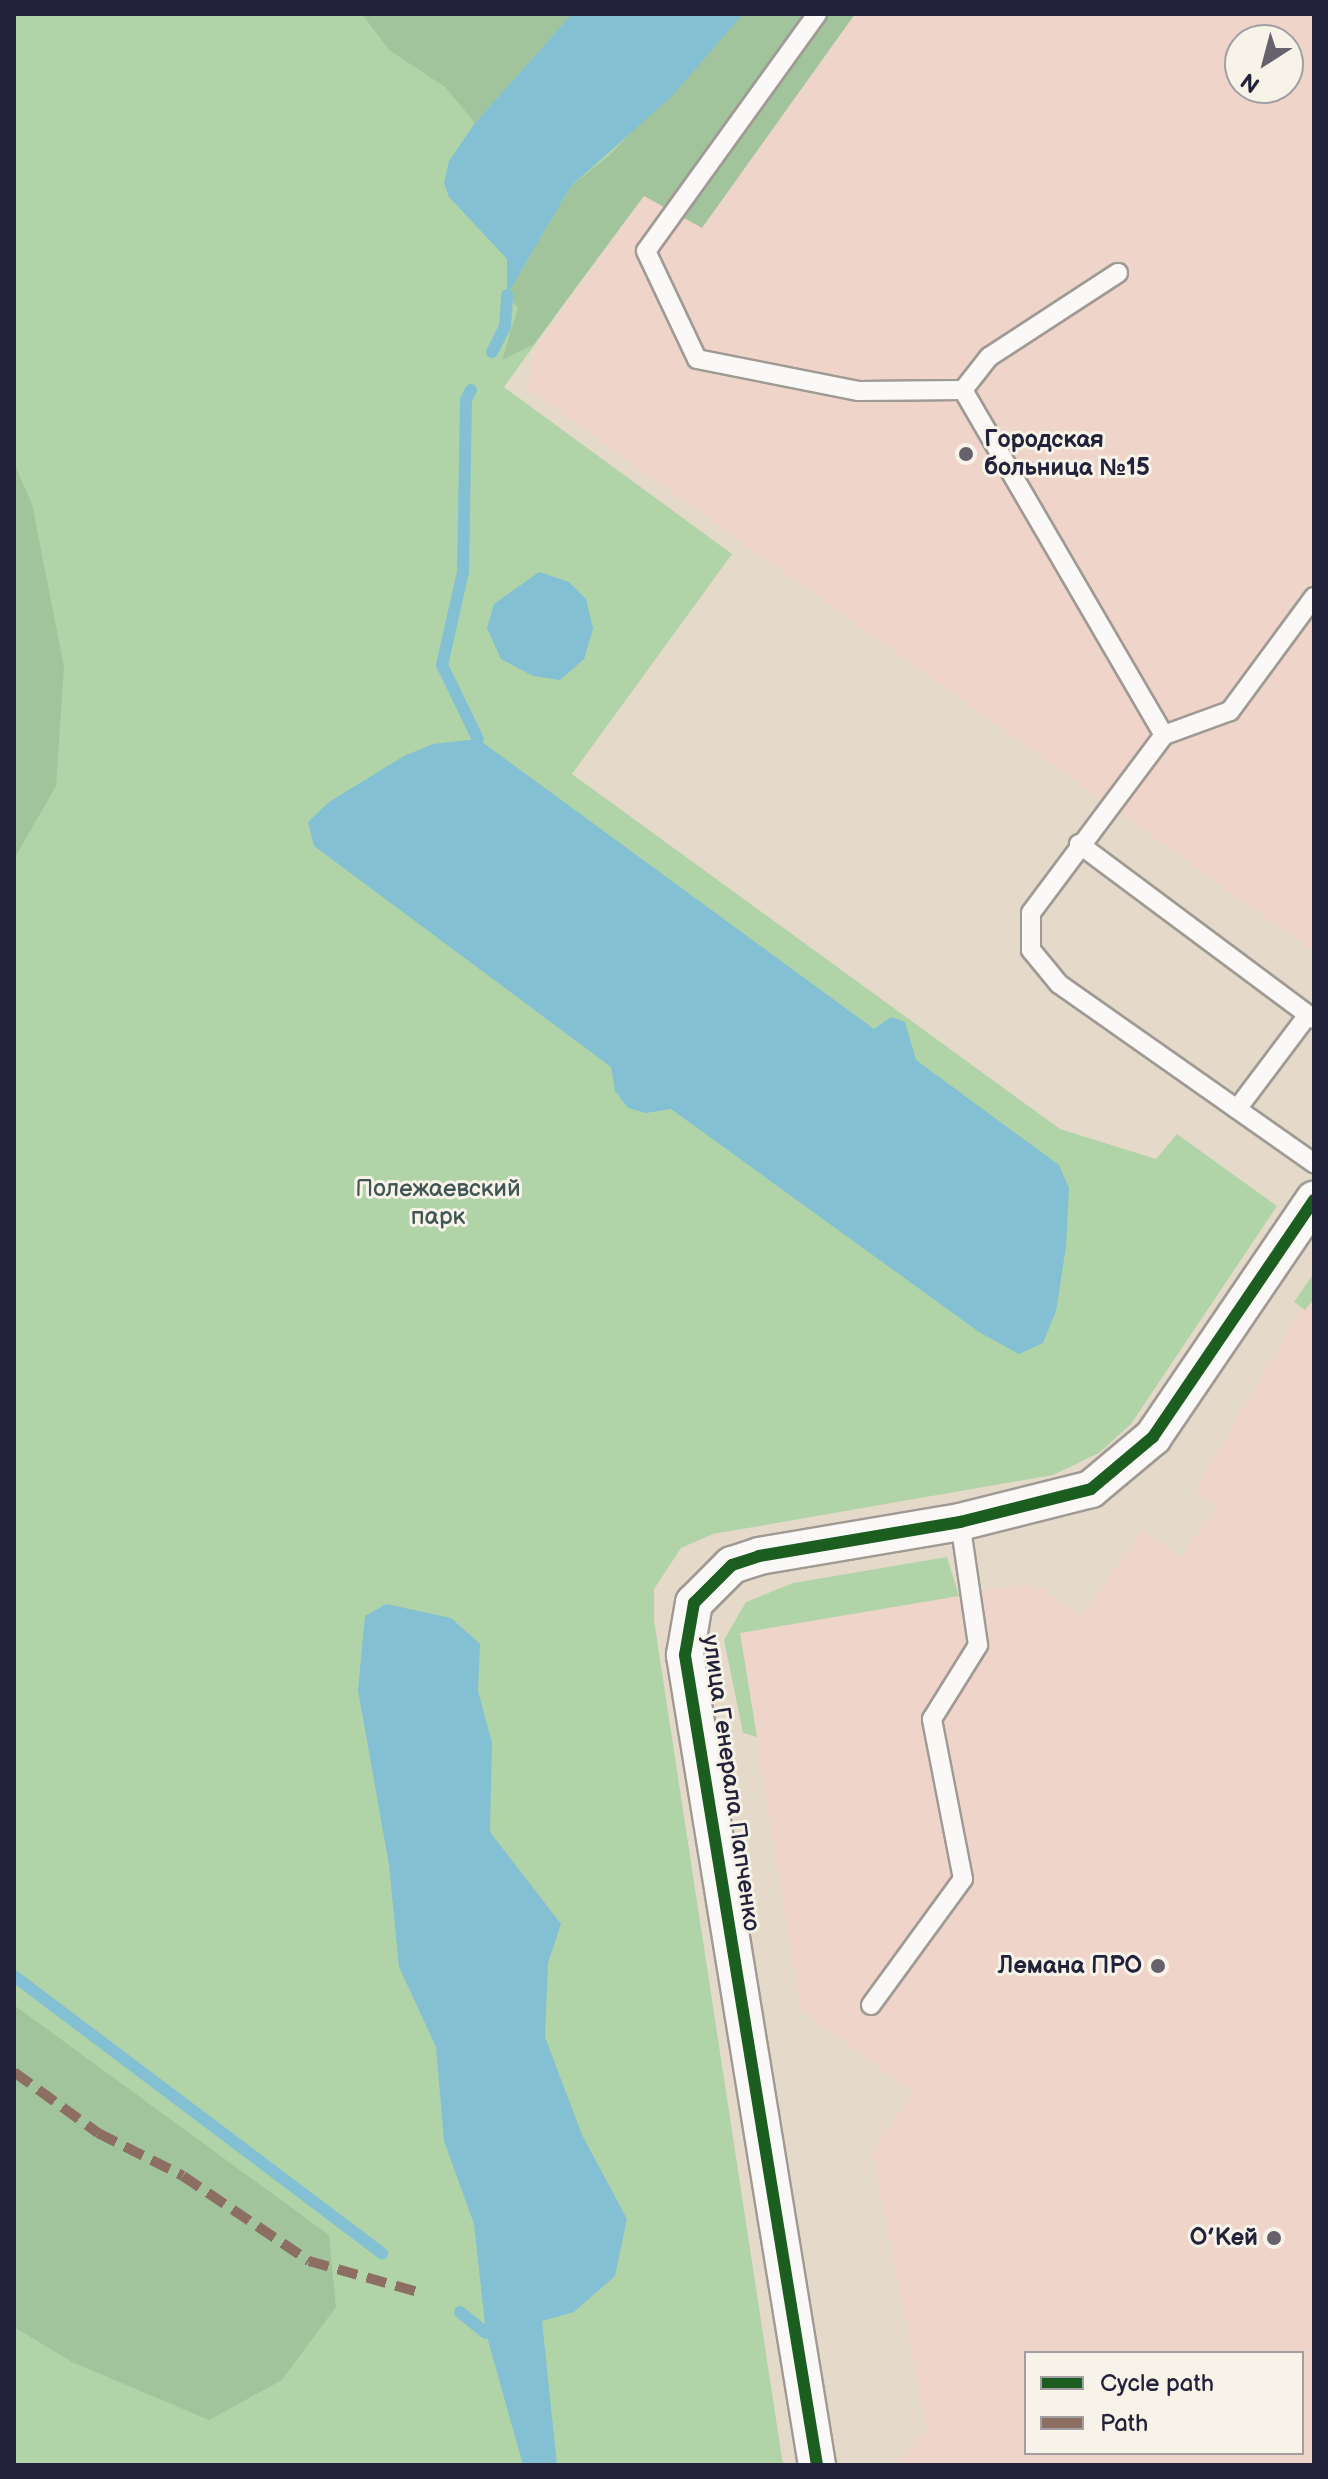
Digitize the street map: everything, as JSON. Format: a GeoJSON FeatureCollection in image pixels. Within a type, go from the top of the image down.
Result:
{"type":"FeatureCollection","features":[{"type":"Feature","properties":{"kind":"street","name":"улица Генерала Папченко"},"geometry":{"type":"LineString","coordinates":[[817,2465],[685,1655],[686,1628],[694,1603],[732,1565],[759,1556],[960,1522],[1091,1489],[1125,1465],[1153,1437],[1314,1200]]}},
{"type":"Feature","properties":{"kind":"lane"},"geometry":{"type":"LineString","coordinates":[[817,14],[646,251],[697,359],[859,391],[963,390]]}},
{"type":"Feature","properties":{"kind":"lane"},"geometry":{"type":"LineString","coordinates":[[963,390],[989,357],[1118,273]]}},
{"type":"Feature","properties":{"kind":"lane"},"geometry":{"type":"LineString","coordinates":[[963,390],[1164,735]]}},
{"type":"Feature","properties":{"kind":"lane"},"geometry":{"type":"LineString","coordinates":[[1314,597],[1230,711],[1164,735],[1079,844],[1031,913],[1031,950],[1059,984],[1314,1163]]}},
{"type":"Feature","properties":{"kind":"lane"},"geometry":{"type":"LineString","coordinates":[[1079,844],[1310,1017],[1237,1109]]}},
{"type":"Feature","properties":{"kind":"lane"},"geometry":{"type":"LineString","coordinates":[[871,2005],[963,1879],[932,1719],[978,1645],[960,1522]]}},
{"type":"Feature","properties":{"kind":"shaded area","name":"Городская больница №15"},"geometry":{"type":"Polygon","coordinates":[[[775,14],[1314,14],[1314,952],[528,389],[535,348],[775,14]]]}},
{"type":"Feature","properties":{"kind":"shaded area","name":"Лемана ПРО"},"geometry":{"type":"Polygon","coordinates":[[[1314,1288],[1314,2465],[894,2465],[927,2430],[872,2151],[913,2093],[801,2010],[739,1633],[1024,1584],[1044,1589],[1082,1616],[1143,1530],[1181,1557],[1217,1507],[1195,1490],[1314,1288]]]}},
{"type":"Feature","properties":{"kind":"green space","name":"Полежаевский парк"},"geometry":{"type":"Polygon","coordinates":[[[14,14],[774,14],[504,387],[732,554],[572,774],[1060,1129],[1156,1159],[1177,1134],[1277,1206],[1131,1424],[1099,1453],[1053,1475],[713,1534],[681,1548],[654,1589],[654,1620],[783,2465],[14,2465],[14,14]]]}},
{"type":"Feature","properties":{"kind":"green space"},"geometry":{"type":"Polygon","coordinates":[[[362,14],[572,14],[475,123],[445,87],[389,50],[362,14]]]}},
{"type":"Feature","properties":{"kind":"green space"},"geometry":{"type":"Polygon","coordinates":[[[743,14],[855,14],[702,228],[644,196],[534,344],[502,360],[518,308],[507,295],[571,186],[609,156],[743,14]]]}},
{"type":"Feature","properties":{"kind":"green space"},"geometry":{"type":"Polygon","coordinates":[[[14,463],[32,504],[64,667],[56,786],[14,859],[14,463]]]}},
{"type":"Feature","properties":{"kind":"green space"},"geometry":{"type":"Polygon","coordinates":[[[1314,1273],[1314,1299],[1305,1310],[1294,1302],[1314,1273]]]}},
{"type":"Feature","properties":{"kind":"green space"},"geometry":{"type":"Polygon","coordinates":[[[947,1557],[959,1596],[740,1633],[757,1737],[743,1733],[724,1640],[746,1602],[793,1583],[947,1557]]]}},
{"type":"Feature","properties":{"kind":"green space"},"geometry":{"type":"Polygon","coordinates":[[[14,2005],[329,2235],[336,2307],[282,2380],[209,2420],[72,2362],[14,2327],[14,2005]]]}},
{"type":"Feature","properties":{"kind":"water"},"geometry":{"type":"Polygon","coordinates":[[[572,14],[743,14],[671,97],[571,186],[507,295],[507,259],[449,197],[444,183],[449,161],[475,123],[572,14]]]}},
{"type":"Feature","properties":{"kind":"water"},"geometry":{"type":"Polygon","coordinates":[[[539,572],[569,582],[586,599],[593,629],[584,659],[560,680],[533,676],[501,659],[487,628],[494,604],[539,572]]]}},
{"type":"Feature","properties":{"kind":"water"},"geometry":{"type":"Polygon","coordinates":[[[478,739],[874,1029],[891,1017],[905,1022],[916,1060],[1059,1165],[1069,1188],[1066,1247],[1056,1311],[1043,1343],[1019,1354],[979,1332],[671,1109],[646,1113],[628,1108],[615,1091],[611,1067],[314,846],[308,822],[329,802],[404,756],[433,744],[478,739]]]}},
{"type":"Feature","properties":{"kind":"water"},"geometry":{"type":"Polygon","coordinates":[[[386,1604],[451,1618],[480,1644],[478,1691],[492,1743],[490,1832],[561,1924],[548,1963],[545,2037],[582,2135],[627,2219],[615,2276],[574,2312],[542,2321],[557,2465],[523,2465],[486,2333],[474,2224],[444,2141],[436,2047],[399,1967],[389,1865],[358,1690],[365,1616],[386,1604]]]}},
{"type":"Feature","properties":{"kind":"waterway"},"geometry":{"type":"LineString","coordinates":[[492,352],[505,327],[507,295]]}},
{"type":"Feature","properties":{"kind":"waterway"},"geometry":{"type":"LineString","coordinates":[[471,390],[466,400],[463,572],[442,665],[478,739]]}},
{"type":"Feature","properties":{"kind":"waterway"},"geometry":{"type":"LineString","coordinates":[[14,1976],[382,2253]]}},
{"type":"Feature","properties":{"kind":"waterway"},"geometry":{"type":"LineString","coordinates":[[460,2312],[486,2333]]}},
{"type":"Feature","properties":{"kind":"marked path"},"geometry":{"type":"LineString","coordinates":[[14,2072],[98,2133],[183,2176],[309,2261],[421,2293]]}},
{"type":"Feature","properties":{"kind":"cycle path"},"geometry":{"type":"LineString","coordinates":[[817,2465],[685,1655],[694,1603],[732,1565],[759,1556],[960,1522],[1091,1489],[1153,1437],[1314,1200]]}},
{"type":"Feature","properties":{"kind":"place","name":"Городская больница №15"},"geometry":{"type":"Point","coordinates":[966,454]}},
{"type":"Feature","properties":{"kind":"place","name":"Лемана ПРО"},"geometry":{"type":"Point","coordinates":[1158,1966]}},
{"type":"Feature","properties":{"kind":"place","name":"О’Кей"},"geometry":{"type":"Point","coordinates":[1274,2238]}}]}
